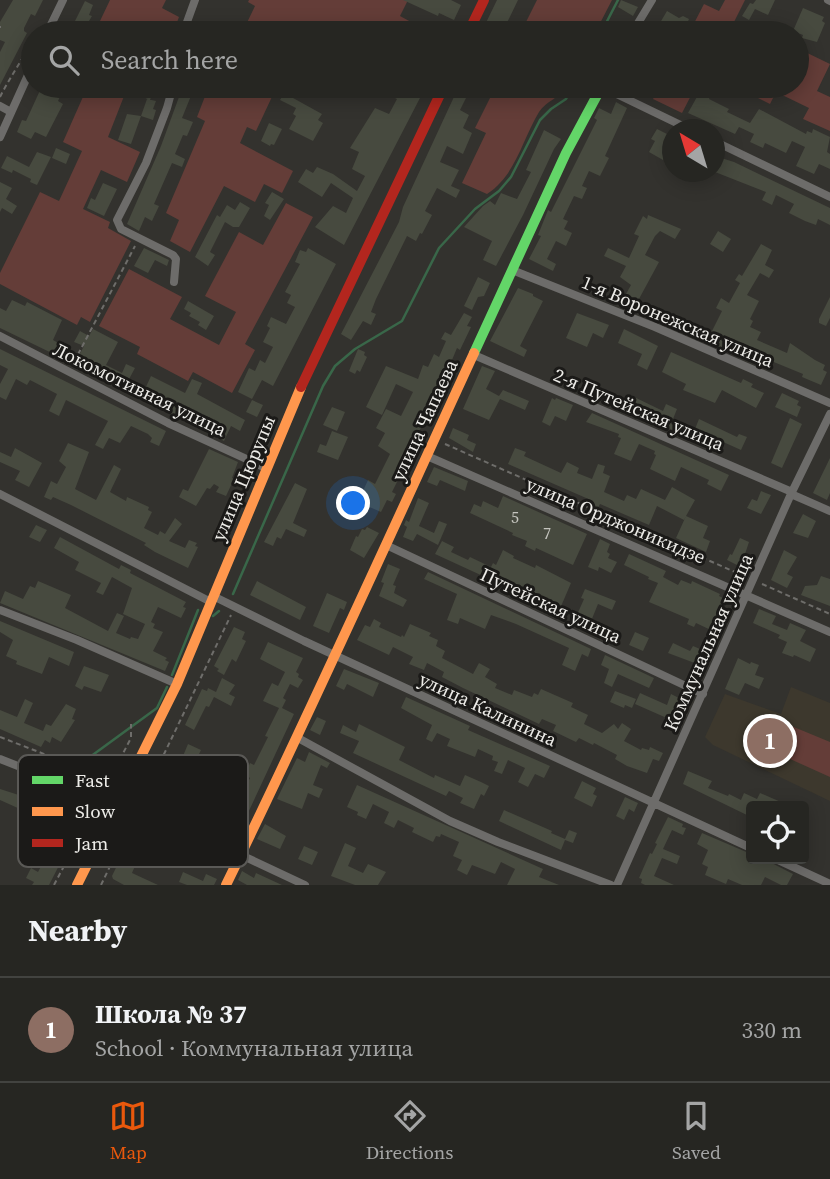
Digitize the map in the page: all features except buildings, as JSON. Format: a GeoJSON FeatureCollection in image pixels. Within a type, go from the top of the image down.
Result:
{"type":"FeatureCollection","features":[{"type":"Feature","properties":{"kind":"street"},"geometry":{"type":"LineString","coordinates":[[53,21],[63,0]]}},
{"type":"Feature","properties":{"kind":"street"},"geometry":{"type":"LineString","coordinates":[[187,21],[195,0]]}},
{"type":"Feature","properties":{"kind":"street"},"geometry":{"type":"LineString","coordinates":[[474,21],[484,0]]}},
{"type":"Feature","properties":{"kind":"street"},"geometry":{"type":"LineString","coordinates":[[639,21],[652,0]]}},
{"type":"Feature","properties":{"kind":"street"},"geometry":{"type":"LineString","coordinates":[[0,137],[21,90]]}},
{"type":"Feature","properties":{"kind":"street"},"geometry":{"type":"LineString","coordinates":[[170,98],[145,163],[117,220],[121,229],[176,259],[174,282]]}},
{"type":"Feature","properties":{"kind":"street","name":"улица Цюрупы"},"geometry":{"type":"LineString","coordinates":[[142,755],[177,684],[266,468],[338,304],[438,98]]}},
{"type":"Feature","properties":{"kind":"street","name":"улица Чапаева"},"geometry":{"type":"LineString","coordinates":[[248,841],[298,738],[334,654],[566,153],[596,98]]}},
{"type":"Feature","properties":{"kind":"street"},"geometry":{"type":"LineString","coordinates":[[626,98],[669,119]]}},
{"type":"Feature","properties":{"kind":"street"},"geometry":{"type":"LineString","coordinates":[[0,106],[11,112]]}},
{"type":"Feature","properties":{"kind":"street"},"geometry":{"type":"LineString","coordinates":[[725,146],[830,197]]}},
{"type":"Feature","properties":{"kind":"street","name":"1-я Воронежская улица"},"geometry":{"type":"LineString","coordinates":[[512,270],[665,331],[830,403]]}},
{"type":"Feature","properties":{"kind":"street","name":"Локомотивная улица"},"geometry":{"type":"LineString","coordinates":[[0,336],[168,423],[266,468]]}},
{"type":"Feature","properties":{"kind":"street","name":"2-я Путейская улица"},"geometry":{"type":"LineString","coordinates":[[474,355],[830,511]]}},
{"type":"Feature","properties":{"kind":"street","name":"Коммунальная улица"},"geometry":{"type":"LineString","coordinates":[[617,885],[791,493],[830,414]]}},
{"type":"Feature","properties":{"kind":"street","name":"улица Орджоникидзе"},"geometry":{"type":"LineString","coordinates":[[427,456],[830,632]]}},
{"type":"Feature","properties":{"kind":"street","name":"улица Калинина"},"geometry":{"type":"LineString","coordinates":[[0,494],[212,599],[235,607],[746,846]]}},
{"type":"Feature","properties":{"kind":"street","name":"Путейская улица"},"geometry":{"type":"LineString","coordinates":[[386,545],[703,694]]}},
{"type":"Feature","properties":{"kind":"street"},"geometry":{"type":"LineString","coordinates":[[0,610],[177,684]]}},
{"type":"Feature","properties":{"kind":"street"},"geometry":{"type":"LineString","coordinates":[[298,738],[450,821],[611,885]]}},
{"type":"Feature","properties":{"kind":"street"},"geometry":{"type":"LineString","coordinates":[[0,759],[18,766]]}},
{"type":"Feature","properties":{"kind":"street"},"geometry":{"type":"LineString","coordinates":[[248,858],[304,885]]}},
{"type":"Feature","properties":{"kind":"street"},"geometry":{"type":"LineString","coordinates":[[787,864],[830,884]]}},
{"type":"Feature","properties":{"kind":"street","name":"улица Цюрупы"},"geometry":{"type":"LineString","coordinates":[[77,885],[86,867]]}},
{"type":"Feature","properties":{"kind":"street","name":"улица Чапаева"},"geometry":{"type":"LineString","coordinates":[[226,885],[235,867]]}},
{"type":"Feature","properties":{"kind":"path"},"geometry":{"type":"LineString","coordinates":[[0,98],[21,64]]}},
{"type":"Feature","properties":{"kind":"path"},"geometry":{"type":"LineString","coordinates":[[69,373],[139,239]]}},
{"type":"Feature","properties":{"kind":"path"},"geometry":{"type":"LineString","coordinates":[[435,439],[830,614]]}},
{"type":"Feature","properties":{"kind":"path"},"geometry":{"type":"LineString","coordinates":[[164,755],[235,607]]}},
{"type":"Feature","properties":{"kind":"path"},"geometry":{"type":"LineString","coordinates":[[122,755],[131,738],[131,724]]}},
{"type":"Feature","properties":{"kind":"path"},"geometry":{"type":"LineString","coordinates":[[0,737],[46,755]]}},
{"type":"Feature","properties":{"kind":"path"},"geometry":{"type":"LineString","coordinates":[[54,885],[64,867]]}},
{"type":"Feature","properties":{"kind":"path"},"geometry":{"type":"LineString","coordinates":[[101,885],[110,867]]}},
{"type":"Feature","properties":{"kind":"shaded area"},"geometry":{"type":"Polygon","coordinates":[[[110,0],[166,0],[162,8],[179,17],[178,21],[100,21],[110,0]]]}},
{"type":"Feature","properties":{"kind":"shaded area"},"geometry":{"type":"Polygon","coordinates":[[[408,0],[400,16],[409,21],[248,21],[255,6],[248,2],[408,0]]]}},
{"type":"Feature","properties":{"kind":"shaded area"},"geometry":{"type":"Polygon","coordinates":[[[537,0],[612,0],[601,21],[526,21],[537,0]]]}},
{"type":"Feature","properties":{"kind":"shaded area"},"geometry":{"type":"Polygon","coordinates":[[[725,0],[745,0],[734,21],[695,21],[704,4],[719,11],[725,0]]]}},
{"type":"Feature","properties":{"kind":"shaded area"},"geometry":{"type":"Polygon","coordinates":[[[809,54],[830,64],[817,91],[830,97],[830,131],[803,119],[809,108],[788,98],[809,98],[809,54]]]}},
{"type":"Feature","properties":{"kind":"shaded area"},"geometry":{"type":"Polygon","coordinates":[[[82,98],[123,98],[108,137],[140,152],[127,182],[101,170],[83,209],[110,222],[108,228],[131,241],[90,322],[81,317],[77,325],[0,284],[0,273],[40,192],[59,201],[82,151],[63,142],[82,98]]]}},
{"type":"Feature","properties":{"kind":"shaded area"},"geometry":{"type":"Polygon","coordinates":[[[204,98],[271,98],[256,131],[247,127],[240,143],[293,171],[282,193],[264,184],[255,202],[224,186],[190,252],[170,241],[179,220],[166,213],[205,121],[197,117],[204,98]]]}},
{"type":"Feature","properties":{"kind":"shaded area"},"geometry":{"type":"Polygon","coordinates":[[[490,98],[555,98],[539,112],[512,167],[487,194],[462,183],[486,133],[475,128],[490,98]]]}},
{"type":"Feature","properties":{"kind":"shaded area"},"geometry":{"type":"Polygon","coordinates":[[[654,98],[690,98],[682,113],[654,98]]]}},
{"type":"Feature","properties":{"kind":"shaded area"},"geometry":{"type":"Polygon","coordinates":[[[758,98],[773,98],[770,104],[758,98]]]}},
{"type":"Feature","properties":{"kind":"shaded area"},"geometry":{"type":"Polygon","coordinates":[[[286,203],[313,217],[245,344],[255,350],[232,393],[193,372],[188,381],[137,354],[140,347],[99,326],[129,269],[182,297],[170,319],[219,345],[236,312],[205,296],[239,232],[263,245],[286,203]]]}},
{"type":"Feature","properties":{"kind":"shaded area"},"geometry":{"type":"Polygon","coordinates":[[[791,687],[830,703],[830,801],[713,745],[705,737],[725,694],[781,714],[791,687]]]}},
{"type":"Feature","properties":{"kind":"shaded area"},"geometry":{"type":"Polygon","coordinates":[[[789,725],[830,742],[830,777],[779,754],[775,736],[789,725]]]}},
{"type":"Feature","properties":{"kind":"waterway"},"geometry":{"type":"LineString","coordinates":[[607,21],[618,0]]}},
{"type":"Feature","properties":{"kind":"waterway"},"geometry":{"type":"LineString","coordinates":[[233,594],[323,386],[335,366],[355,349],[402,321],[439,248],[475,209],[499,191],[511,177],[540,120],[567,98]]}},
{"type":"Feature","properties":{"kind":"waterway"},"geometry":{"type":"LineString","coordinates":[[172,675],[198,610]]}},
{"type":"Feature","properties":{"kind":"waterway"},"geometry":{"type":"LineString","coordinates":[[213,616],[219,611]]}},
{"type":"Feature","properties":{"kind":"waterway"},"geometry":{"type":"LineString","coordinates":[[93,755],[157,708],[167,687]]}},
{"type":"Feature","properties":{"kind":"traffic: fast"},"geometry":{"type":"LineString","coordinates":[[474,353],[566,153],[596,98]]}},
{"type":"Feature","properties":{"kind":"traffic: slow"},"geometry":{"type":"LineString","coordinates":[[248,839],[474,353]]}},
{"type":"Feature","properties":{"kind":"traffic: slow"},"geometry":{"type":"LineString","coordinates":[[142,755],[177,684],[301,387]]}},
{"type":"Feature","properties":{"kind":"traffic: slow"},"geometry":{"type":"LineString","coordinates":[[77,885],[86,867]]}},
{"type":"Feature","properties":{"kind":"traffic: slow"},"geometry":{"type":"LineString","coordinates":[[226,885],[235,867]]}},
{"type":"Feature","properties":{"kind":"traffic: jam"},"geometry":{"type":"LineString","coordinates":[[474,21],[484,0]]}},
{"type":"Feature","properties":{"kind":"traffic: jam"},"geometry":{"type":"LineString","coordinates":[[301,387],[438,98]]}},
{"type":"Feature","properties":{"kind":"place","name":"Школа № 37"},"geometry":{"type":"Point","coordinates":[770,741]}}]}
